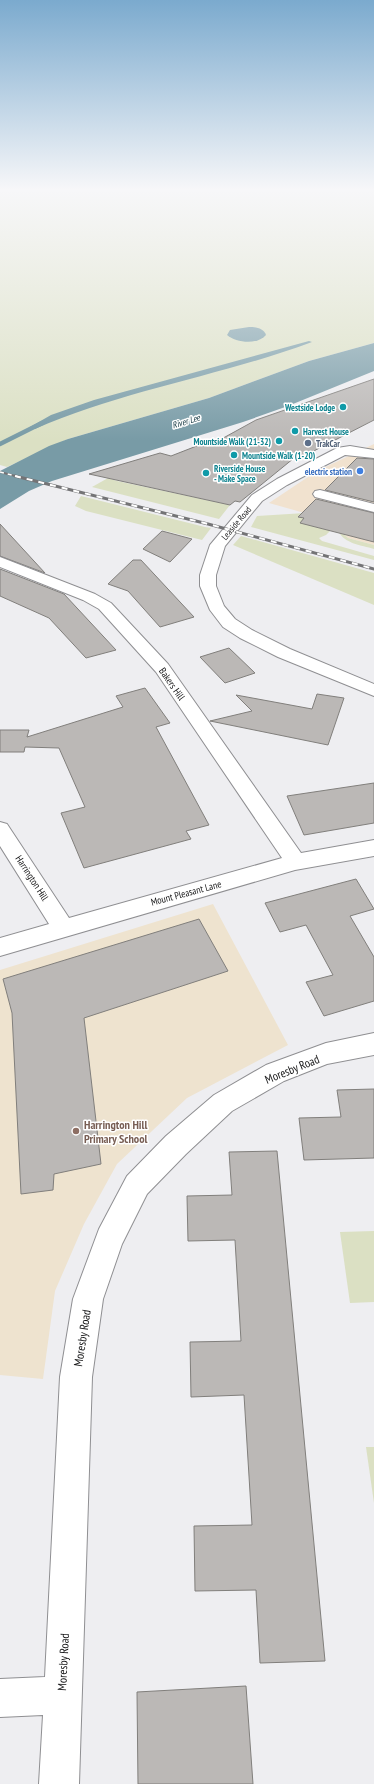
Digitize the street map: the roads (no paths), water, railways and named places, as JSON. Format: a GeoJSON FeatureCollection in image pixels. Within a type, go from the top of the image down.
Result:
{"type":"FeatureCollection","features":[{"type":"Feature","properties":{"kind":"street","name":"Leaside Road"},"geometry":{"type":"LineString","coordinates":[[374,454],[350,450],[342,451],[282,482],[257,498],[218,545],[208,575],[208,586],[216,607],[229,623],[246,634],[284,653],[374,691]]}},
{"type":"Feature","properties":{"kind":"street"},"geometry":{"type":"LineString","coordinates":[[320,494],[374,508]]}},
{"type":"Feature","properties":{"kind":"street","name":"Bakers Hill"},"geometry":{"type":"LineString","coordinates":[[0,562],[89,597],[105,606],[162,668],[288,849],[295,862]]}},
{"type":"Feature","properties":{"kind":"street","name":"Harrington Hill"},"geometry":{"type":"LineString","coordinates":[[0,829],[64,928]]}},
{"type":"Feature","properties":{"kind":"street","name":"Mount Pleasant Lane"},"geometry":{"type":"LineString","coordinates":[[0,947],[295,862],[374,848]]}},
{"type":"Feature","properties":{"kind":"street","name":"Moresby Road"},"geometry":{"type":"LineString","coordinates":[[59,1784],[61,1695],[76,1377],[88,1299],[109,1239],[137,1185],[176,1145],[223,1103],[275,1073],[326,1054],[374,1044]]}},
{"type":"Feature","properties":{"kind":"street"},"geometry":{"type":"LineString","coordinates":[[0,1698],[61,1695]]}},
{"type":"Feature","properties":{"kind":"water"},"geometry":{"type":"Polygon","coordinates":[[[249,327],[261,329],[266,335],[253,342],[247,342],[236,340],[227,335],[230,330],[249,327]]]}},
{"type":"Feature","properties":{"kind":"water"},"geometry":{"type":"Polygon","coordinates":[[[309,341],[312,342],[278,354],[138,393],[69,415],[35,429],[30,427],[51,415],[94,400],[309,341]]]}},
{"type":"Feature","properties":{"kind":"water","name":"River Lee"},"geometry":{"type":"Polygon","coordinates":[[[374,343],[374,371],[288,406],[243,422],[52,481],[29,491],[0,509],[0,471],[49,446],[68,439],[209,398],[309,361],[374,343]]]}},
{"type":"Feature","properties":{"kind":"waterway"},"geometry":{"type":"LineString","coordinates":[[0,444],[42,423]]}},
{"type":"Feature","properties":{"kind":"railway"},"geometry":{"type":"LineString","coordinates":[[0,472],[19,477]]}},
{"type":"Feature","properties":{"kind":"railway"},"geometry":{"type":"LineString","coordinates":[[19,477],[208,524],[374,569]]}},
{"type":"Feature","properties":{"kind":"place","name":"Westside Lodge"},"geometry":{"type":"Point","coordinates":[343,407]}},
{"type":"Feature","properties":{"kind":"place","name":"Harvest House"},"geometry":{"type":"Point","coordinates":[295,431]}},
{"type":"Feature","properties":{"kind":"place","name":"Mountside Walk (21-32)"},"geometry":{"type":"Point","coordinates":[279,441]}},
{"type":"Feature","properties":{"kind":"place","name":"TrakCar"},"geometry":{"type":"Point","coordinates":[308,443]}},
{"type":"Feature","properties":{"kind":"place","name":"Mountside Walk (1-20)"},"geometry":{"type":"Point","coordinates":[234,455]}},
{"type":"Feature","properties":{"kind":"place","name":"electric station"},"geometry":{"type":"Point","coordinates":[360,471]}},
{"type":"Feature","properties":{"kind":"place","name":"Riverside House - Make Space"},"geometry":{"type":"Point","coordinates":[206,473]}},
{"type":"Feature","properties":{"kind":"place","name":"Harrington Hill Primary School"},"geometry":{"type":"Point","coordinates":[76,1131]}}]}
